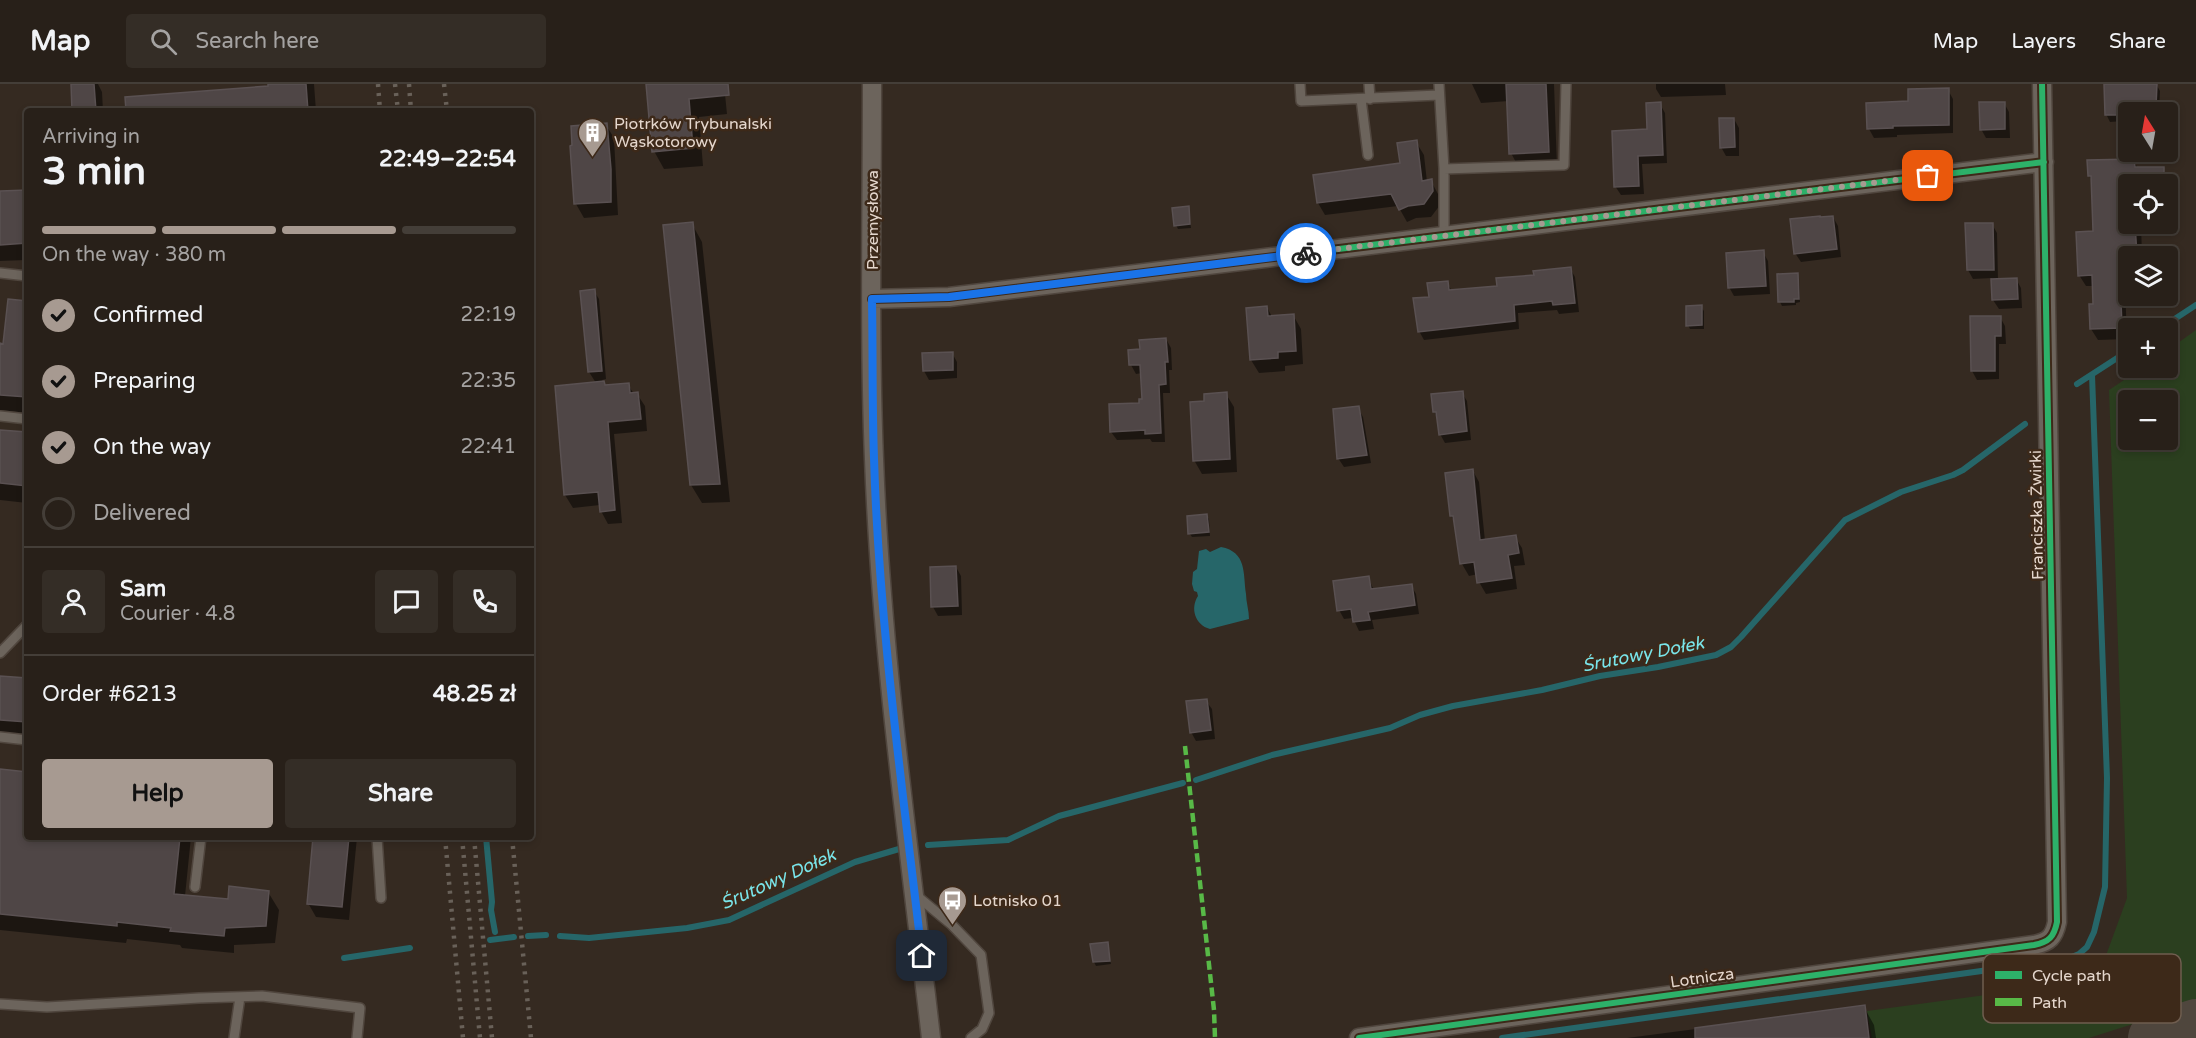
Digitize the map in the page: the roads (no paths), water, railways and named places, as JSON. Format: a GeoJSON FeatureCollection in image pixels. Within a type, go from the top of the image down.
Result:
{"type":"FeatureCollection","features":[{"type":"Feature","properties":{"kind":"street","name":"Przemysłowa"},"geometry":{"type":"LineString","coordinates":[[872,84],[874,459],[891,691],[931,1038]]}},
{"type":"Feature","properties":{"kind":"street","name":"Franciszka Żwirki"},"geometry":{"type":"LineString","coordinates":[[2042,84],[2057,922],[2055,933],[2048,942]]}},
{"type":"Feature","properties":{"kind":"street"},"geometry":{"type":"LineString","coordinates":[[872,299],[949,297],[2044,162]]}},
{"type":"Feature","properties":{"kind":"street","name":"Lotnicza"},"geometry":{"type":"LineString","coordinates":[[1359,1038],[2048,942]]}},
{"type":"Feature","properties":{"kind":"lane"},"geometry":{"type":"LineString","coordinates":[[1300,84],[1301,101],[1439,95]]}},
{"type":"Feature","properties":{"kind":"lane"},"geometry":{"type":"LineString","coordinates":[[1368,155],[1365,99],[1369,84]]}},
{"type":"Feature","properties":{"kind":"lane"},"geometry":{"type":"LineString","coordinates":[[1439,84],[1444,169],[1444,236]]}},
{"type":"Feature","properties":{"kind":"lane"},"geometry":{"type":"LineString","coordinates":[[1444,169],[1564,165],[1566,84]]}},
{"type":"Feature","properties":{"kind":"lane"},"geometry":{"type":"LineString","coordinates":[[0,273],[24,276]]}},
{"type":"Feature","properties":{"kind":"lane"},"geometry":{"type":"LineString","coordinates":[[0,416],[24,419]]}},
{"type":"Feature","properties":{"kind":"lane"},"geometry":{"type":"LineString","coordinates":[[0,653],[24,629]]}},
{"type":"Feature","properties":{"kind":"lane"},"geometry":{"type":"LineString","coordinates":[[0,737],[24,740]]}},
{"type":"Feature","properties":{"kind":"lane"},"geometry":{"type":"LineString","coordinates":[[195,887],[201,840]]}},
{"type":"Feature","properties":{"kind":"lane"},"geometry":{"type":"LineString","coordinates":[[377,840],[381,898]]}},
{"type":"Feature","properties":{"kind":"lane"},"geometry":{"type":"LineString","coordinates":[[915,895],[966,937],[981,955],[989,1013],[982,1029],[971,1038]]}},
{"type":"Feature","properties":{"kind":"lane"},"geometry":{"type":"LineString","coordinates":[[0,1004],[46,1007],[262,996],[360,1008],[357,1038]]}},
{"type":"Feature","properties":{"kind":"lane"},"geometry":{"type":"LineString","coordinates":[[234,1038],[240,997]]}},
{"type":"Feature","properties":{"kind":"water"},"geometry":{"type":"Polygon","coordinates":[[[1221,547],[1240,559],[1244,571],[1249,619],[1210,629],[1201,624],[1195,616],[1194,606],[1198,596],[1192,584],[1193,572],[1197,569],[1199,551],[1206,549],[1210,552],[1221,547]]]}},
{"type":"Feature","properties":{"kind":"waterway","name":"Śrutowy Dołek"},"geometry":{"type":"LineString","coordinates":[[2176,318],[2196,305]]}},
{"type":"Feature","properties":{"kind":"waterway","name":"Śrutowy Dołek"},"geometry":{"type":"LineString","coordinates":[[2077,384],[2118,357]]}},
{"type":"Feature","properties":{"kind":"waterway"},"geometry":{"type":"LineString","coordinates":[[2079,954],[2087,947],[2094,932],[2105,887],[2107,778],[2092,375]]}},
{"type":"Feature","properties":{"kind":"waterway","name":"Śrutowy Dołek"},"geometry":{"type":"LineString","coordinates":[[1196,780],[1272,755],[1390,728],[1420,715],[1453,706],[1716,655],[1731,647],[1741,637],[1845,520],[1901,492],[1963,470],[2025,424]]}},
{"type":"Feature","properties":{"kind":"waterway","name":"Śrutowy Dołek"},"geometry":{"type":"LineString","coordinates":[[928,845],[1008,840],[1059,816],[1183,783]]}},
{"type":"Feature","properties":{"kind":"waterway"},"geometry":{"type":"LineString","coordinates":[[486,840],[491,910],[495,932]]}},
{"type":"Feature","properties":{"kind":"waterway","name":"Śrutowy Dołek"},"geometry":{"type":"LineString","coordinates":[[560,936],[589,938],[687,928],[729,920],[855,862],[899,849]]}},
{"type":"Feature","properties":{"kind":"waterway","name":"Śrutowy Dołek"},"geometry":{"type":"LineString","coordinates":[[528,936],[546,935]]}},
{"type":"Feature","properties":{"kind":"waterway","name":"Śrutowy Dołek"},"geometry":{"type":"LineString","coordinates":[[490,940],[514,937]]}},
{"type":"Feature","properties":{"kind":"waterway","name":"Śrutowy Dołek"},"geometry":{"type":"LineString","coordinates":[[344,958],[410,948]]}},
{"type":"Feature","properties":{"kind":"waterway"},"geometry":{"type":"LineString","coordinates":[[1502,1038],[1983,971]]}},
{"type":"Feature","properties":{"kind":"railway"},"geometry":{"type":"LineString","coordinates":[[378,84],[380,108]]}},
{"type":"Feature","properties":{"kind":"railway"},"geometry":{"type":"LineString","coordinates":[[395,84],[398,108]]}},
{"type":"Feature","properties":{"kind":"railway"},"geometry":{"type":"LineString","coordinates":[[409,84],[411,108]]}},
{"type":"Feature","properties":{"kind":"railway"},"geometry":{"type":"LineString","coordinates":[[444,84],[447,108]]}},
{"type":"Feature","properties":{"kind":"railway"},"geometry":{"type":"LineString","coordinates":[[445,840],[463,1038]]}},
{"type":"Feature","properties":{"kind":"railway"},"geometry":{"type":"LineString","coordinates":[[462,840],[480,1038]]}},
{"type":"Feature","properties":{"kind":"railway"},"geometry":{"type":"LineString","coordinates":[[474,840],[492,1038]]}},
{"type":"Feature","properties":{"kind":"railway"},"geometry":{"type":"LineString","coordinates":[[512,840],[531,1038]]}},
{"type":"Feature","properties":{"kind":"place","name":"Piotrków Trybunalski Wąskotorowy"},"geometry":{"type":"Point","coordinates":[593,158]}},
{"type":"Feature","properties":{"kind":"place","name":"Lotnisko 01"},"geometry":{"type":"Point","coordinates":[952,926]}}]}
